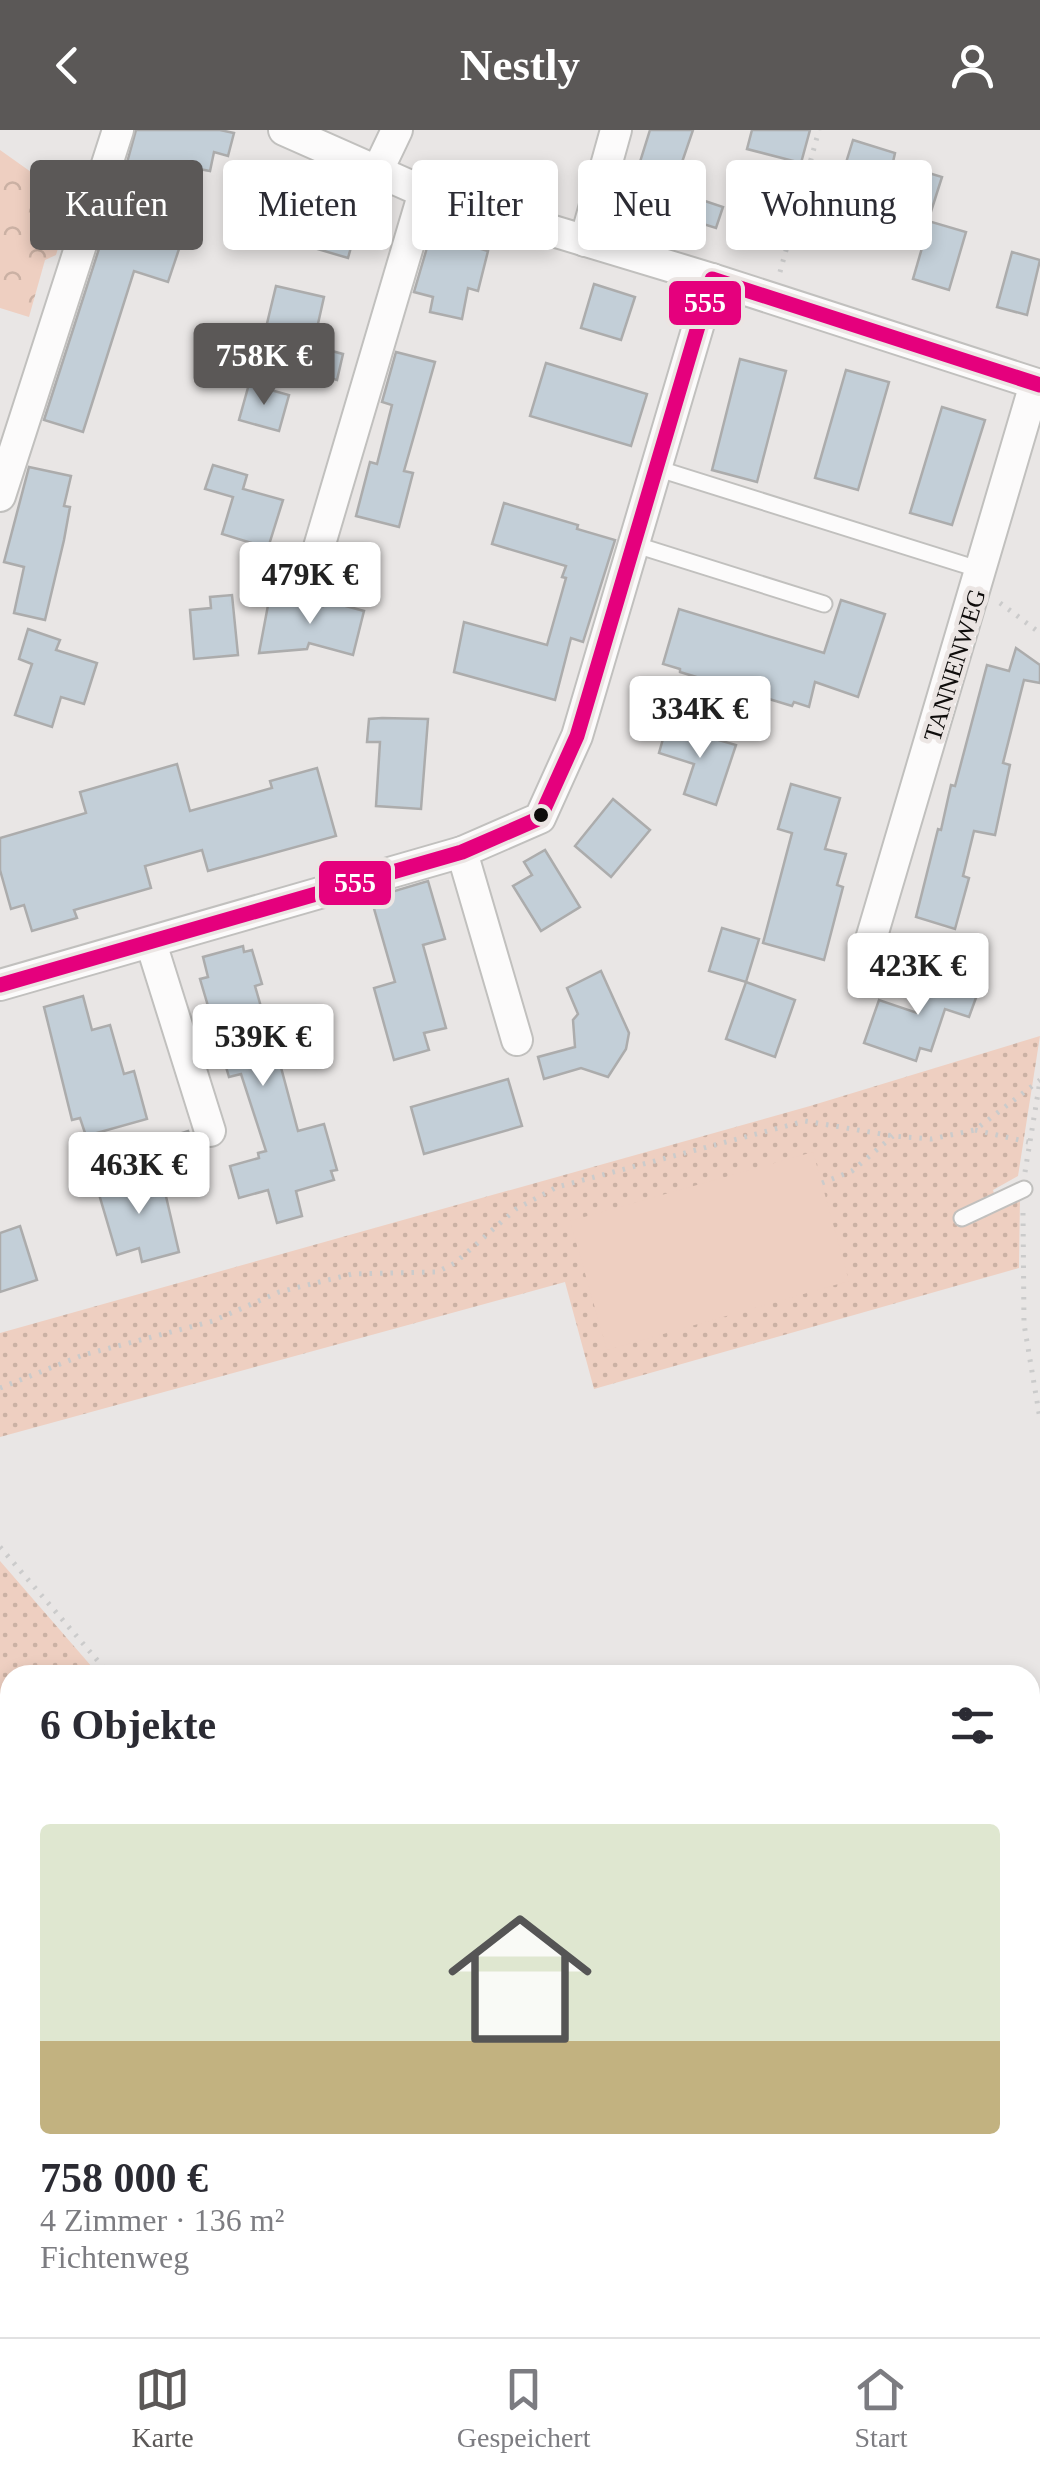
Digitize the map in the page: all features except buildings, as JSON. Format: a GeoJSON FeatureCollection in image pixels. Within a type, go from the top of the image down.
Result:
{"type":"FeatureCollection","features":[{"type":"Feature","properties":{"kind":"street"},"geometry":{"type":"LineString","coordinates":[[0,496],[118,130]]}},
{"type":"Feature","properties":{"kind":"street"},"geometry":{"type":"LineString","coordinates":[[284,130],[350,160]]}},
{"type":"Feature","properties":{"kind":"street"},"geometry":{"type":"LineString","coordinates":[[382,160],[397,130]]}},
{"type":"Feature","properties":{"kind":"street"},"geometry":{"type":"LineString","coordinates":[[608,160],[616,130]]}},
{"type":"Feature","properties":{"kind":"street"},"geometry":{"type":"LineString","coordinates":[[314,564],[412,233]]}},
{"type":"Feature","properties":{"kind":"street"},"geometry":{"type":"LineString","coordinates":[[615,250],[1038,385]]}},
{"type":"Feature","properties":{"kind":"street"},"geometry":{"type":"LineString","coordinates":[[0,985],[462,852],[540,818],[577,736],[712,279]]}},
{"type":"Feature","properties":{"kind":"street","name":"TANNENWEG"},"geometry":{"type":"LineString","coordinates":[[869,946],[1038,385]]}},
{"type":"Feature","properties":{"kind":"street"},"geometry":{"type":"LineString","coordinates":[[462,852],[517,1040]]}},
{"type":"Feature","properties":{"kind":"street"},"geometry":{"type":"LineString","coordinates":[[151,943],[210,1131]]}},
{"type":"Feature","properties":{"kind":"lane"},"geometry":{"type":"LineString","coordinates":[[656,468],[980,578]]}},
{"type":"Feature","properties":{"kind":"lane"},"geometry":{"type":"LineString","coordinates":[[633,544],[824,604]]}},
{"type":"Feature","properties":{"kind":"lane"},"geometry":{"type":"LineString","coordinates":[[962,1218],[1024,1190]]}},
{"type":"Feature","properties":{"kind":"path"},"geometry":{"type":"LineString","coordinates":[[773,298],[819,130]]}},
{"type":"Feature","properties":{"kind":"path"},"geometry":{"type":"LineString","coordinates":[[980,578],[1040,633]]}},
{"type":"Feature","properties":{"kind":"path"},"geometry":{"type":"LineString","coordinates":[[975,1130],[1040,1080]]}},
{"type":"Feature","properties":{"kind":"path"},"geometry":{"type":"LineString","coordinates":[[1040,1080],[1024,1190],[1024,1324],[1040,1418]]}},
{"type":"Feature","properties":{"kind":"path"},"geometry":{"type":"LineString","coordinates":[[0,1388],[83,1355],[213,1320],[279,1292],[352,1274],[436,1272],[456,1264],[516,1209],[557,1187],[787,1124],[816,1122],[893,1136],[930,1138],[975,1130],[1028,1142]]}},
{"type":"Feature","properties":{"kind":"path"},"geometry":{"type":"LineString","coordinates":[[822,1183],[852,1171],[893,1136]]}},
{"type":"Feature","properties":{"kind":"path"},"geometry":{"type":"LineString","coordinates":[[0,1547],[101,1665]]}},
{"type":"Feature","properties":{"kind":"green space"},"geometry":{"type":"Polygon","coordinates":[[[0,150],[30,171],[30,250],[57,250],[45,260],[29,317],[0,308],[0,150]]]}},
{"type":"Feature","properties":{"kind":"green space"},"geometry":{"type":"Polygon","coordinates":[[[1040,1036],[1018,1176],[993,1190],[998,1207],[1020,1196],[1019,1268],[594,1389],[565,1282],[0,1437],[0,1333],[810,1106],[1040,1036]]]}},
{"type":"Feature","properties":{"kind":"green space"},"geometry":{"type":"Polygon","coordinates":[[[813,1152],[849,1281],[607,1350],[570,1221],[813,1152]]]}},
{"type":"Feature","properties":{"kind":"green space"},"geometry":{"type":"Polygon","coordinates":[[[0,1561],[90,1665],[0,1665],[0,1561]]]}},
{"type":"Feature","properties":{"kind":"transit line","name":"555"},"geometry":{"type":"LineString","coordinates":[[0,985],[462,852],[540,818],[577,736],[712,279],[1040,385]]}}]}
